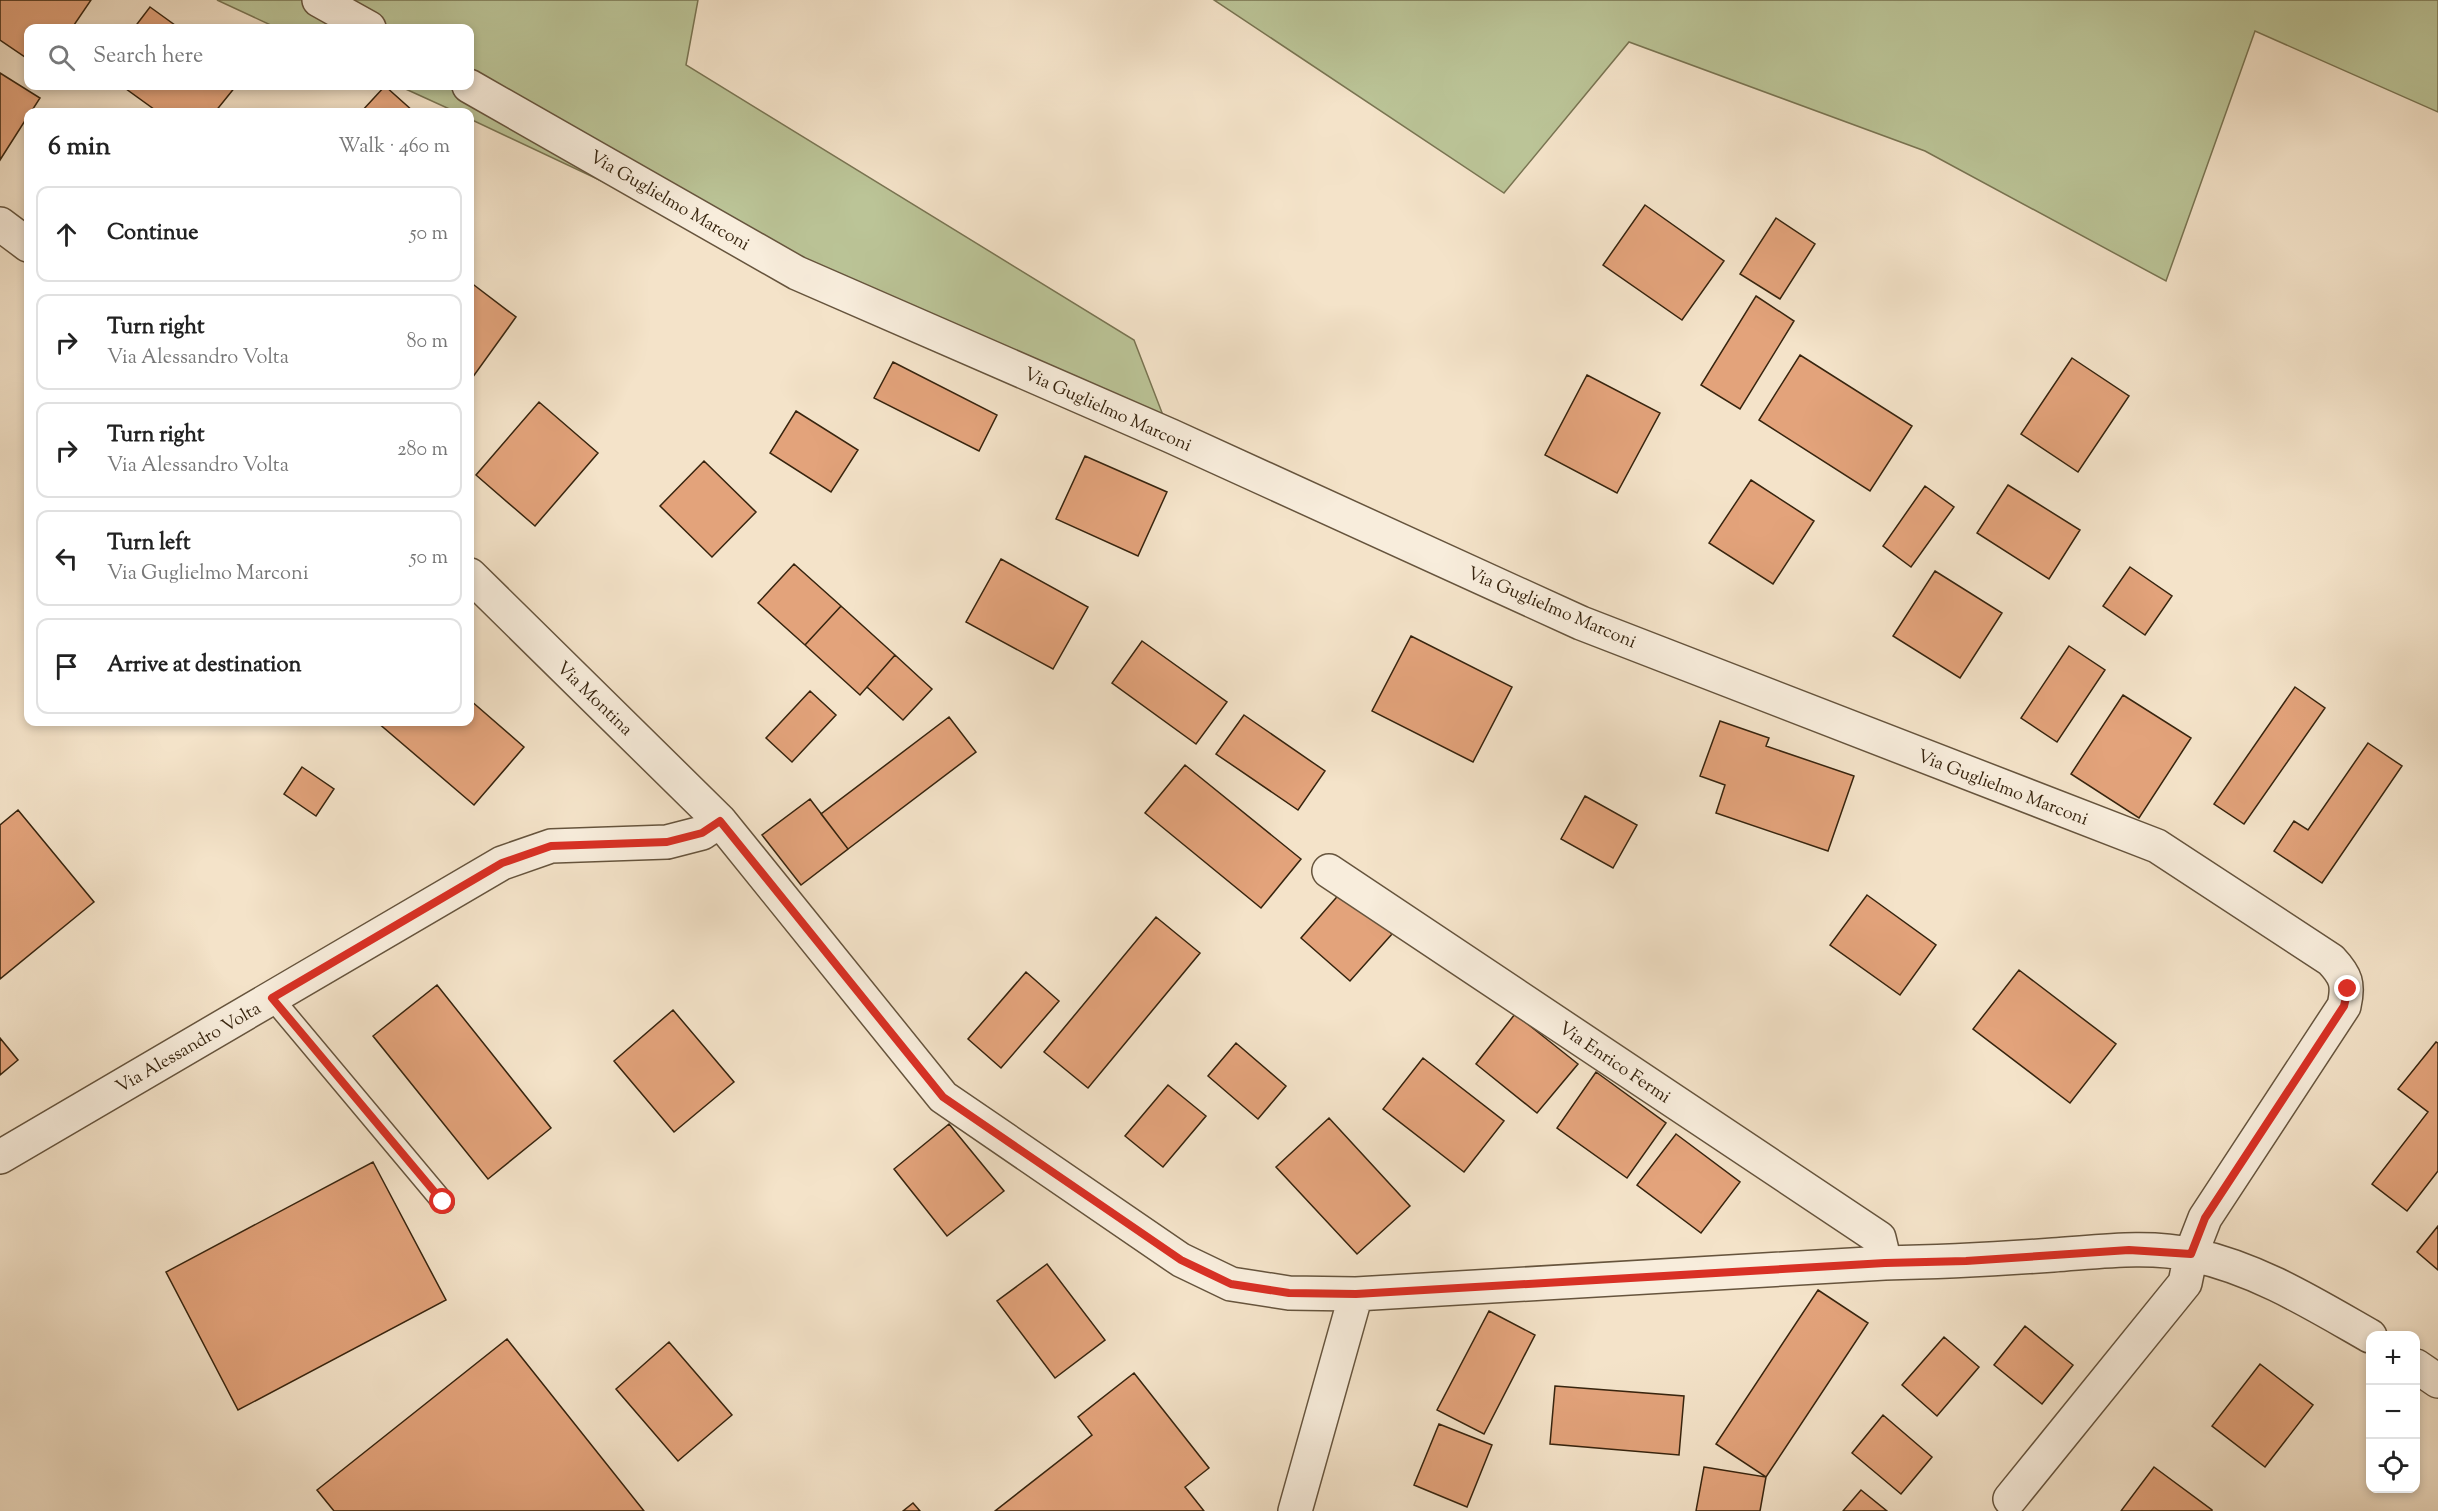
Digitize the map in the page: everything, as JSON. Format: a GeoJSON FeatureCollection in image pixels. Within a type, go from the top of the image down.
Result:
{"type":"FeatureCollection","features":[{"type":"Feature","properties":{"kind":"street"},"geometry":{"type":"LineString","coordinates":[[319,0],[362,24]]}},
{"type":"Feature","properties":{"kind":"street","name":"Via Guglielmo Marconi"},"geometry":{"type":"LineString","coordinates":[[474,89],[797,273],[1171,436],[1581,623],[2157,846],[2331,960],[2342,972],[2348,989],[2344,1006],[2205,1218],[2191,1254],[2185,1283],[2010,1499]]}},
{"type":"Feature","properties":{"kind":"street"},"geometry":{"type":"LineString","coordinates":[[0,224],[24,242]]}},
{"type":"Feature","properties":{"kind":"street","name":"Via Montina"},"geometry":{"type":"LineString","coordinates":[[474,579],[720,821]]}},
{"type":"Feature","properties":{"kind":"street"},"geometry":{"type":"LineString","coordinates":[[720,821],[943,1097],[1181,1260],[1231,1284],[1289,1293],[1356,1294],[2129,1250],[2191,1254],[2234,1266],[2288,1289],[2366,1334]]}},
{"type":"Feature","properties":{"kind":"street","name":"Via Alessandro Volta"},"geometry":{"type":"LineString","coordinates":[[0,1156],[502,863],[551,846],[667,842],[702,833],[720,821]]}},
{"type":"Feature","properties":{"kind":"street","name":"Via Enrico Fermi"},"geometry":{"type":"LineString","coordinates":[[1329,871],[1880,1238],[1885,1263]]}},
{"type":"Feature","properties":{"kind":"street"},"geometry":{"type":"LineString","coordinates":[[1295,1511],[1356,1294]]}},
{"type":"Feature","properties":{"kind":"street"},"geometry":{"type":"LineString","coordinates":[[2420,1369],[2438,1381]]}},
{"type":"Feature","properties":{"kind":"lane"},"geometry":{"type":"LineString","coordinates":[[272,998],[443,1202]]}},
{"type":"Feature","properties":{"kind":"green space"},"geometry":{"type":"Polygon","coordinates":[[[217,0],[698,0],[686,65],[1134,340],[1171,436],[797,273],[474,121],[474,108],[447,108],[408,90],[474,90],[474,24],[268,24],[217,0]]]}},
{"type":"Feature","properties":{"kind":"green space"},"geometry":{"type":"Polygon","coordinates":[[[1214,0],[2438,0],[2438,112],[2255,31],[2166,281],[1925,151],[1629,42],[1504,193],[1214,0]]]}},
{"type":"Feature","properties":{"kind":"building"},"geometry":{"type":"Polygon","coordinates":[[[0,0],[91,0],[75,24],[24,24],[24,56],[0,40],[0,0]]]}},
{"type":"Feature","properties":{"kind":"building"},"geometry":{"type":"Polygon","coordinates":[[[150,7],[173,24],[137,24],[150,7]]]}},
{"type":"Feature","properties":{"kind":"building"},"geometry":{"type":"Polygon","coordinates":[[[0,73],[40,98],[34,108],[24,108],[24,122],[0,160],[0,73]]]}},
{"type":"Feature","properties":{"kind":"building"},"geometry":{"type":"Polygon","coordinates":[[[128,90],[233,90],[218,108],[152,108],[128,90]]]}},
{"type":"Feature","properties":{"kind":"building"},"geometry":{"type":"Polygon","coordinates":[[[381,90],[389,90],[410,108],[365,108],[381,90]]]}},
{"type":"Feature","properties":{"kind":"building"},"geometry":{"type":"Polygon","coordinates":[[[1645,205],[1724,261],[1682,320],[1603,265],[1645,205]]]}},
{"type":"Feature","properties":{"kind":"building"},"geometry":{"type":"Polygon","coordinates":[[[1776,218],[1815,244],[1780,299],[1740,274],[1776,218]]]}},
{"type":"Feature","properties":{"kind":"building"},"geometry":{"type":"Polygon","coordinates":[[[474,285],[516,317],[474,375],[474,285]]]}},
{"type":"Feature","properties":{"kind":"building"},"geometry":{"type":"Polygon","coordinates":[[[1756,296],[1794,321],[1740,409],[1701,385],[1756,296]]]}},
{"type":"Feature","properties":{"kind":"building"},"geometry":{"type":"Polygon","coordinates":[[[1800,355],[1912,426],[1870,491],[1759,420],[1800,355]]]}},
{"type":"Feature","properties":{"kind":"building"},"geometry":{"type":"Polygon","coordinates":[[[2072,358],[2129,396],[2078,472],[2021,434],[2072,358]]]}},
{"type":"Feature","properties":{"kind":"building"},"geometry":{"type":"Polygon","coordinates":[[[893,362],[997,415],[979,451],[874,398],[893,362]]]}},
{"type":"Feature","properties":{"kind":"building"},"geometry":{"type":"Polygon","coordinates":[[[1587,375],[1660,413],[1617,493],[1545,455],[1587,375]]]}},
{"type":"Feature","properties":{"kind":"building"},"geometry":{"type":"Polygon","coordinates":[[[539,402],[598,453],[535,526],[476,475],[539,402]]]}},
{"type":"Feature","properties":{"kind":"building"},"geometry":{"type":"Polygon","coordinates":[[[796,411],[858,450],[831,492],[770,453],[796,411]]]}},
{"type":"Feature","properties":{"kind":"building"},"geometry":{"type":"Polygon","coordinates":[[[1085,456],[1167,492],[1138,556],[1056,519],[1085,456]]]}},
{"type":"Feature","properties":{"kind":"building"},"geometry":{"type":"Polygon","coordinates":[[[704,461],[756,512],[712,557],[660,506],[704,461]]]}},
{"type":"Feature","properties":{"kind":"building"},"geometry":{"type":"Polygon","coordinates":[[[1751,480],[1814,521],[1773,584],[1709,543],[1751,480]]]}},
{"type":"Feature","properties":{"kind":"building"},"geometry":{"type":"Polygon","coordinates":[[[2008,485],[2080,530],[2049,579],[1977,533],[2008,485]]]}},
{"type":"Feature","properties":{"kind":"building"},"geometry":{"type":"Polygon","coordinates":[[[1925,486],[1954,507],[1911,567],[1883,546],[1925,486]]]}},
{"type":"Feature","properties":{"kind":"building"},"geometry":{"type":"Polygon","coordinates":[[[1001,559],[1088,607],[1053,669],[966,622],[1001,559]]]}},
{"type":"Feature","properties":{"kind":"building"},"geometry":{"type":"Polygon","coordinates":[[[794,564],[841,606],[805,645],[758,603],[794,564]]]}},
{"type":"Feature","properties":{"kind":"building"},"geometry":{"type":"Polygon","coordinates":[[[2130,567],[2172,596],[2145,635],[2103,606],[2130,567]]]}},
{"type":"Feature","properties":{"kind":"building"},"geometry":{"type":"Polygon","coordinates":[[[1935,571],[2002,613],[1960,678],[1893,636],[1935,571]]]}},
{"type":"Feature","properties":{"kind":"building"},"geometry":{"type":"Polygon","coordinates":[[[841,606],[895,655],[860,695],[805,645],[841,606]]]}},
{"type":"Feature","properties":{"kind":"building"},"geometry":{"type":"Polygon","coordinates":[[[1411,636],[1512,687],[1473,762],[1372,711],[1411,636]]]}},
{"type":"Feature","properties":{"kind":"building"},"geometry":{"type":"Polygon","coordinates":[[[1142,641],[1227,702],[1196,744],[1112,683],[1142,641]]]}},
{"type":"Feature","properties":{"kind":"building"},"geometry":{"type":"Polygon","coordinates":[[[2069,646],[2105,670],[2057,742],[2021,718],[2069,646]]]}},
{"type":"Feature","properties":{"kind":"building"},"geometry":{"type":"Polygon","coordinates":[[[895,655],[932,689],[903,720],[867,687],[895,655]]]}},
{"type":"Feature","properties":{"kind":"building"},"geometry":{"type":"Polygon","coordinates":[[[2295,687],[2325,708],[2244,824],[2214,804],[2295,687]]]}},
{"type":"Feature","properties":{"kind":"building"},"geometry":{"type":"Polygon","coordinates":[[[810,691],[836,715],[792,762],[766,738],[810,691]]]}},
{"type":"Feature","properties":{"kind":"building"},"geometry":{"type":"Polygon","coordinates":[[[2123,695],[2191,738],[2139,818],[2071,774],[2123,695]]]}},
{"type":"Feature","properties":{"kind":"building"},"geometry":{"type":"Polygon","coordinates":[[[474,703],[524,747],[474,805],[382,726],[474,726],[474,703]]]}},
{"type":"Feature","properties":{"kind":"building"},"geometry":{"type":"Polygon","coordinates":[[[1244,715],[1325,771],[1298,810],[1216,754],[1244,715]]]}},
{"type":"Feature","properties":{"kind":"building"},"geometry":{"type":"Polygon","coordinates":[[[949,717],[976,752],[848,849],[821,814],[949,717]]]}},
{"type":"Feature","properties":{"kind":"building"},"geometry":{"type":"Polygon","coordinates":[[[1720,721],[1769,738],[1766,746],[1854,776],[1828,851],[1716,813],[1725,785],[1700,776],[1720,721]]]}},
{"type":"Feature","properties":{"kind":"building"},"geometry":{"type":"Polygon","coordinates":[[[2368,743],[2402,766],[2322,883],[2274,851],[2294,821],[2308,830],[2368,743]]]}},
{"type":"Feature","properties":{"kind":"building"},"geometry":{"type":"Polygon","coordinates":[[[1185,765],[1301,859],[1261,908],[1145,813],[1185,765]]]}},
{"type":"Feature","properties":{"kind":"building"},"geometry":{"type":"Polygon","coordinates":[[[302,767],[334,789],[316,816],[284,794],[302,767]]]}},
{"type":"Feature","properties":{"kind":"building"},"geometry":{"type":"Polygon","coordinates":[[[1585,796],[1637,825],[1613,868],[1561,839],[1585,796]]]}},
{"type":"Feature","properties":{"kind":"building"},"geometry":{"type":"Polygon","coordinates":[[[810,799],[848,849],[801,885],[762,835],[810,799]]]}},
{"type":"Feature","properties":{"kind":"building"},"geometry":{"type":"Polygon","coordinates":[[[18,810],[94,902],[0,979],[0,825],[18,810]]]}},
{"type":"Feature","properties":{"kind":"building"},"geometry":{"type":"Polygon","coordinates":[[[1342,891],[1392,934],[1350,981],[1301,938],[1342,891]]]}},
{"type":"Feature","properties":{"kind":"building"},"geometry":{"type":"Polygon","coordinates":[[[1867,895],[1936,945],[1900,995],[1830,945],[1867,895]]]}},
{"type":"Feature","properties":{"kind":"building"},"geometry":{"type":"Polygon","coordinates":[[[1156,917],[1200,953],[1088,1088],[1044,1052],[1156,917]]]}},
{"type":"Feature","properties":{"kind":"building"},"geometry":{"type":"Polygon","coordinates":[[[2019,970],[2116,1044],[2070,1103],[1973,1029],[2019,970]]]}},
{"type":"Feature","properties":{"kind":"building"},"geometry":{"type":"Polygon","coordinates":[[[1026,972],[1059,1001],[1001,1068],[968,1039],[1026,972]]]}},
{"type":"Feature","properties":{"kind":"building"},"geometry":{"type":"Polygon","coordinates":[[[437,985],[551,1128],[488,1179],[373,1036],[437,985]]]}},
{"type":"Feature","properties":{"kind":"building"},"geometry":{"type":"Polygon","coordinates":[[[673,1010],[734,1082],[674,1132],[614,1061],[673,1010]]]}},
{"type":"Feature","properties":{"kind":"building"},"geometry":{"type":"Polygon","coordinates":[[[1515,1014],[1578,1064],[1537,1113],[1476,1064],[1515,1014]]]}},
{"type":"Feature","properties":{"kind":"building"},"geometry":{"type":"Polygon","coordinates":[[[0,1038],[18,1060],[0,1075],[0,1038]]]}},
{"type":"Feature","properties":{"kind":"building"},"geometry":{"type":"Polygon","coordinates":[[[2436,1042],[2438,1043],[2438,1171],[2407,1211],[2372,1184],[2428,1112],[2398,1089],[2436,1042]]]}},
{"type":"Feature","properties":{"kind":"building"},"geometry":{"type":"Polygon","coordinates":[[[1236,1043],[1286,1086],[1258,1119],[1208,1076],[1236,1043]]]}},
{"type":"Feature","properties":{"kind":"building"},"geometry":{"type":"Polygon","coordinates":[[[1423,1058],[1504,1121],[1464,1172],[1383,1109],[1423,1058]]]}},
{"type":"Feature","properties":{"kind":"building"},"geometry":{"type":"Polygon","coordinates":[[[1596,1072],[1666,1123],[1627,1178],[1557,1128],[1596,1072]]]}},
{"type":"Feature","properties":{"kind":"building"},"geometry":{"type":"Polygon","coordinates":[[[1168,1085],[1206,1116],[1163,1167],[1125,1136],[1168,1085]]]}},
{"type":"Feature","properties":{"kind":"building"},"geometry":{"type":"Polygon","coordinates":[[[1329,1118],[1410,1206],[1357,1254],[1276,1167],[1329,1118]]]}},
{"type":"Feature","properties":{"kind":"building"},"geometry":{"type":"Polygon","coordinates":[[[949,1124],[1004,1191],[947,1236],[894,1169],[949,1124]]]}},
{"type":"Feature","properties":{"kind":"building"},"geometry":{"type":"Polygon","coordinates":[[[1676,1134],[1740,1182],[1701,1233],[1637,1185],[1676,1134]]]}},
{"type":"Feature","properties":{"kind":"building"},"geometry":{"type":"Polygon","coordinates":[[[373,1162],[446,1300],[238,1410],[166,1272],[373,1162]]]}},
{"type":"Feature","properties":{"kind":"building"},"geometry":{"type":"Polygon","coordinates":[[[2438,1226],[2438,1270],[2417,1252],[2438,1226]]]}},
{"type":"Feature","properties":{"kind":"building"},"geometry":{"type":"Polygon","coordinates":[[[1047,1264],[1105,1340],[1055,1378],[997,1301],[1047,1264]]]}},
{"type":"Feature","properties":{"kind":"building"},"geometry":{"type":"Polygon","coordinates":[[[1818,1290],[1868,1323],[1766,1477],[1716,1444],[1818,1290]]]}},
{"type":"Feature","properties":{"kind":"building"},"geometry":{"type":"Polygon","coordinates":[[[1489,1311],[1535,1335],[1484,1434],[1437,1410],[1489,1311]]]}},
{"type":"Feature","properties":{"kind":"building"},"geometry":{"type":"Polygon","coordinates":[[[2025,1326],[2073,1365],[2042,1404],[1994,1365],[2025,1326]]]}},
{"type":"Feature","properties":{"kind":"building"},"geometry":{"type":"Polygon","coordinates":[[[1944,1337],[1979,1367],[1937,1416],[1902,1385],[1944,1337]]]}},
{"type":"Feature","properties":{"kind":"building"},"geometry":{"type":"Polygon","coordinates":[[[507,1339],[644,1511],[334,1511],[317,1490],[507,1339]]]}},
{"type":"Feature","properties":{"kind":"building"},"geometry":{"type":"Polygon","coordinates":[[[669,1342],[732,1415],[678,1461],[616,1389],[669,1342]]]}},
{"type":"Feature","properties":{"kind":"building"},"geometry":{"type":"Polygon","coordinates":[[[2260,1364],[2313,1405],[2265,1467],[2212,1426],[2260,1364]]]}},
{"type":"Feature","properties":{"kind":"building"},"geometry":{"type":"Polygon","coordinates":[[[1134,1373],[1209,1468],[1185,1487],[1204,1511],[995,1511],[1092,1435],[1078,1417],[1134,1373]]]}},
{"type":"Feature","properties":{"kind":"building"},"geometry":{"type":"Polygon","coordinates":[[[1555,1386],[1684,1396],[1679,1455],[1550,1444],[1555,1386]]]}},
{"type":"Feature","properties":{"kind":"building"},"geometry":{"type":"Polygon","coordinates":[[[1883,1415],[1932,1457],[1901,1494],[1852,1453],[1883,1415]]]}},
{"type":"Feature","properties":{"kind":"building"},"geometry":{"type":"Polygon","coordinates":[[[1439,1424],[1492,1445],[1467,1507],[1414,1485],[1439,1424]]]}},
{"type":"Feature","properties":{"kind":"building"},"geometry":{"type":"Polygon","coordinates":[[[1704,1467],[1766,1477],[1760,1511],[1696,1511],[1704,1467]]]}},
{"type":"Feature","properties":{"kind":"building"},"geometry":{"type":"Polygon","coordinates":[[[2154,1467],[2212,1510],[2212,1511],[2121,1511],[2154,1467]]]}},
{"type":"Feature","properties":{"kind":"building"},"geometry":{"type":"Polygon","coordinates":[[[1861,1490],[1887,1511],[1843,1511],[1861,1490]]]}},
{"type":"Feature","properties":{"kind":"building"},"geometry":{"type":"Polygon","coordinates":[[[913,1503],[920,1511],[903,1511],[913,1503]]]}},
{"type":"Feature","properties":{"kind":"route"},"geometry":{"type":"LineString","coordinates":[[443,1202],[272,998],[502,863],[551,846],[667,842],[702,833],[720,821],[943,1097],[1181,1260],[1231,1284],[1289,1293],[1356,1294],[2129,1250],[2191,1254],[2205,1218],[2344,1006],[2348,989]]}}]}
